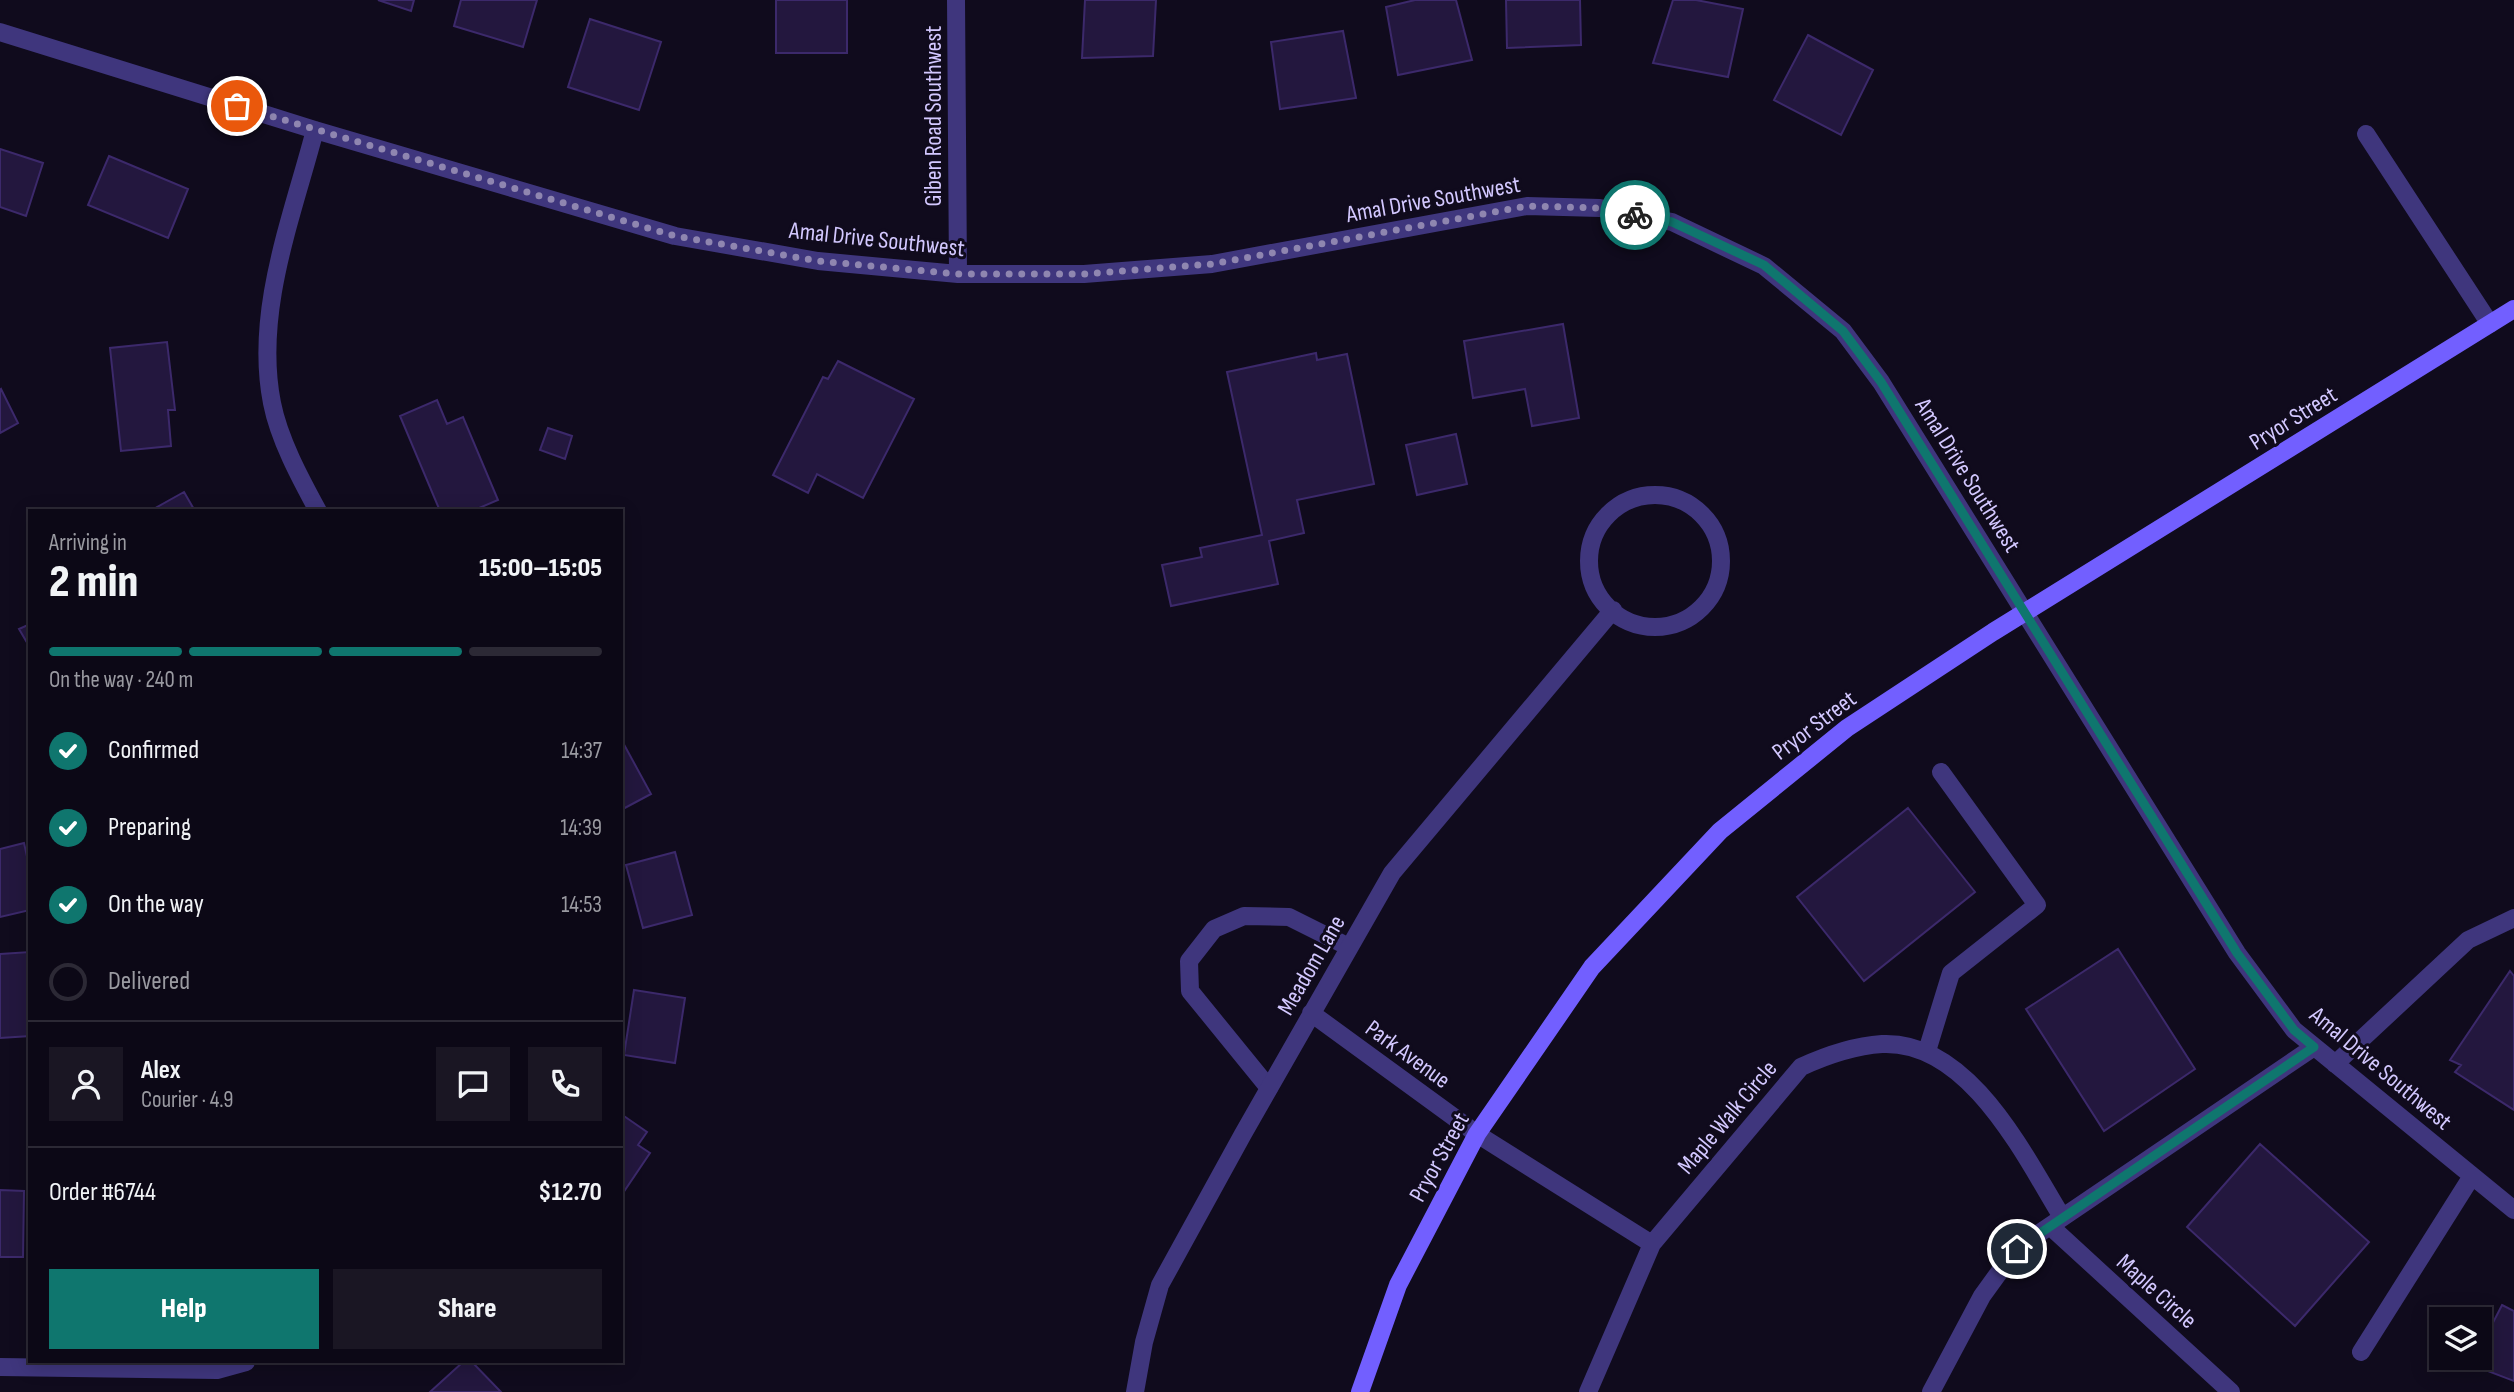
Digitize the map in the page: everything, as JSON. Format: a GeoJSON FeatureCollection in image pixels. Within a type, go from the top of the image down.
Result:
{"type":"FeatureCollection","features":[{"type":"Feature","properties":{"kind":"main road","name":"Pryor Street"},"geometry":{"type":"LineString","coordinates":[[1360,1392],[1398,1284],[1477,1134],[1592,967],[1720,831],[1847,728],[2025,613],[2514,309]]}},
{"type":"Feature","properties":{"kind":"street","name":"Giben Road Southwest"},"geometry":{"type":"LineString","coordinates":[[956,0],[958,274]]}},
{"type":"Feature","properties":{"kind":"street","name":"Amal Drive Southwest"},"geometry":{"type":"LineString","coordinates":[[0,32],[316,130],[675,236],[818,261],[958,274],[1084,274],[1212,264],[1527,206],[1600,208],[1672,222],[1764,265],[1843,331],[1881,382],[2237,953],[2294,1030],[2514,1210]]}},
{"type":"Feature","properties":{"kind":"street"},"geometry":{"type":"LineString","coordinates":[[316,130],[270,301],[266,355],[272,405],[296,470],[317,509]]}},
{"type":"Feature","properties":{"kind":"street"},"geometry":{"type":"LineString","coordinates":[[2366,134],[2490,324]]}},
{"type":"Feature","properties":{"kind":"street"},"geometry":{"type":"LineString","coordinates":[[1670,494],[1688,501],[1716,531],[1723,555],[1713,595],[1699,612],[1669,626],[1632,624],[1612,610],[1600,601],[1587,571],[1594,529],[1627,499],[1670,494]]}},
{"type":"Feature","properties":{"kind":"street","name":"Meadom Lane"},"geometry":{"type":"LineString","coordinates":[[1135,1392],[1144,1342],[1160,1285],[1391,873],[1612,610]]}},
{"type":"Feature","properties":{"kind":"street"},"geometry":{"type":"LineString","coordinates":[[1927,1051],[1951,972],[2037,905],[1941,772]]}},
{"type":"Feature","properties":{"kind":"street"},"geometry":{"type":"LineString","coordinates":[[1269,1088],[1190,991],[1189,961],[1214,929],[1244,916],[1289,918],[1349,947]]}},
{"type":"Feature","properties":{"kind":"street"},"geometry":{"type":"LineString","coordinates":[[2335,1064],[2468,940],[2514,918]]}},
{"type":"Feature","properties":{"kind":"street","name":"Park Avenue"},"geometry":{"type":"LineString","coordinates":[[1311,1013],[1477,1134],[1652,1244]]}},
{"type":"Feature","properties":{"kind":"street","name":"Maple Walk Circle"},"geometry":{"type":"LineString","coordinates":[[1588,1392],[1652,1244],[1801,1067],[1835,1052],[1884,1044],[1927,1051],[1973,1085],[2003,1119],[2056,1222]]}},
{"type":"Feature","properties":{"kind":"street"},"geometry":{"type":"LineString","coordinates":[[1931,1392],[1982,1296],[2017,1249],[2314,1047]]}},
{"type":"Feature","properties":{"kind":"street"},"geometry":{"type":"LineString","coordinates":[[2361,1352],[2472,1176]]}},
{"type":"Feature","properties":{"kind":"street","name":"Maple Circle"},"geometry":{"type":"LineString","coordinates":[[2056,1222],[2231,1392]]}},
{"type":"Feature","properties":{"kind":"street"},"geometry":{"type":"LineString","coordinates":[[0,1367],[217,1370],[242,1363]]}},
{"type":"Feature","properties":{"kind":"building"},"geometry":{"type":"Polygon","coordinates":[[[378,0],[414,0],[411,11],[378,0]]]}},
{"type":"Feature","properties":{"kind":"building"},"geometry":{"type":"Polygon","coordinates":[[[461,0],[537,0],[523,47],[454,26],[461,0]]]}},
{"type":"Feature","properties":{"kind":"building"},"geometry":{"type":"Polygon","coordinates":[[[776,0],[847,0],[847,53],[776,53],[776,0]]]}},
{"type":"Feature","properties":{"kind":"building"},"geometry":{"type":"Polygon","coordinates":[[[1085,0],[1156,0],[1153,56],[1082,58],[1085,0]]]}},
{"type":"Feature","properties":{"kind":"building"},"geometry":{"type":"Polygon","coordinates":[[[1415,0],[1456,0],[1472,60],[1398,75],[1386,7],[1415,0]]]}},
{"type":"Feature","properties":{"kind":"building"},"geometry":{"type":"Polygon","coordinates":[[[1506,0],[1580,0],[1581,45],[1507,48],[1506,0]]]}},
{"type":"Feature","properties":{"kind":"building"},"geometry":{"type":"Polygon","coordinates":[[[1673,0],[1696,0],[1743,9],[1728,77],[1653,63],[1673,0]]]}},
{"type":"Feature","properties":{"kind":"building"},"geometry":{"type":"Polygon","coordinates":[[[590,19],[661,42],[639,110],[568,87],[590,19]]]}},
{"type":"Feature","properties":{"kind":"building"},"geometry":{"type":"Polygon","coordinates":[[[1343,31],[1356,98],[1280,109],[1271,42],[1343,31]]]}},
{"type":"Feature","properties":{"kind":"building"},"geometry":{"type":"Polygon","coordinates":[[[1808,35],[1873,70],[1841,135],[1774,100],[1808,35]]]}},
{"type":"Feature","properties":{"kind":"building"},"geometry":{"type":"Polygon","coordinates":[[[0,149],[43,163],[26,216],[0,207],[0,149]]]}},
{"type":"Feature","properties":{"kind":"building"},"geometry":{"type":"Polygon","coordinates":[[[109,156],[188,189],[168,238],[88,205],[109,156]]]}},
{"type":"Feature","properties":{"kind":"building"},"geometry":{"type":"Polygon","coordinates":[[[1563,324],[1579,418],[1532,426],[1525,389],[1473,398],[1464,341],[1563,324]]]}},
{"type":"Feature","properties":{"kind":"building"},"geometry":{"type":"Polygon","coordinates":[[[167,342],[175,410],[168,410],[171,446],[121,451],[110,348],[167,342]]]}},
{"type":"Feature","properties":{"kind":"building"},"geometry":{"type":"Polygon","coordinates":[[[1316,353],[1317,360],[1347,354],[1374,484],[1297,500],[1304,533],[1269,541],[1278,584],[1171,606],[1162,565],[1202,557],[1200,548],[1262,535],[1227,372],[1316,353]]]}},
{"type":"Feature","properties":{"kind":"building"},"geometry":{"type":"Polygon","coordinates":[[[838,361],[914,399],[863,498],[817,474],[808,493],[773,475],[823,377],[828,379],[838,361]]]}},
{"type":"Feature","properties":{"kind":"building"},"geometry":{"type":"Polygon","coordinates":[[[0,390],[18,423],[0,433],[0,390]]]}},
{"type":"Feature","properties":{"kind":"building"},"geometry":{"type":"Polygon","coordinates":[[[437,400],[447,424],[463,417],[498,500],[477,509],[439,509],[400,416],[437,400]]]}},
{"type":"Feature","properties":{"kind":"building"},"geometry":{"type":"Polygon","coordinates":[[[548,428],[572,436],[565,459],[540,450],[548,428]]]}},
{"type":"Feature","properties":{"kind":"building"},"geometry":{"type":"Polygon","coordinates":[[[1456,434],[1467,484],[1417,495],[1406,445],[1456,434]]]}},
{"type":"Feature","properties":{"kind":"building"},"geometry":{"type":"Polygon","coordinates":[[[184,492],[194,509],[154,509],[184,492]]]}},
{"type":"Feature","properties":{"kind":"building"},"geometry":{"type":"Polygon","coordinates":[[[28,625],[28,644],[19,629],[28,625]]]}},
{"type":"Feature","properties":{"kind":"building"},"geometry":{"type":"Polygon","coordinates":[[[623,743],[651,794],[623,809],[623,743]]]}},
{"type":"Feature","properties":{"kind":"building"},"geometry":{"type":"Polygon","coordinates":[[[1908,808],[1975,892],[1864,981],[1797,897],[1908,808]]]}},
{"type":"Feature","properties":{"kind":"building"},"geometry":{"type":"Polygon","coordinates":[[[24,843],[28,861],[28,910],[0,917],[0,849],[24,843]]]}},
{"type":"Feature","properties":{"kind":"building"},"geometry":{"type":"Polygon","coordinates":[[[675,852],[692,915],[643,928],[626,865],[675,852]]]}},
{"type":"Feature","properties":{"kind":"building"},"geometry":{"type":"Polygon","coordinates":[[[2118,949],[2195,1069],[2104,1131],[2026,1009],[2118,949]]]}},
{"type":"Feature","properties":{"kind":"building"},"geometry":{"type":"Polygon","coordinates":[[[28,952],[28,1036],[0,1038],[0,954],[28,952]]]}},
{"type":"Feature","properties":{"kind":"building"},"geometry":{"type":"Polygon","coordinates":[[[2510,971],[2514,976],[2514,1110],[2455,1072],[2461,1065],[2450,1060],[2510,971]]]}},
{"type":"Feature","properties":{"kind":"building"},"geometry":{"type":"Polygon","coordinates":[[[634,990],[685,998],[675,1063],[624,1055],[634,990]]]}},
{"type":"Feature","properties":{"kind":"building"},"geometry":{"type":"Polygon","coordinates":[[[623,1115],[647,1132],[638,1145],[650,1153],[623,1193],[623,1115]]]}},
{"type":"Feature","properties":{"kind":"building"},"geometry":{"type":"Polygon","coordinates":[[[2260,1144],[2369,1242],[2295,1326],[2187,1227],[2260,1144]]]}},
{"type":"Feature","properties":{"kind":"building"},"geometry":{"type":"Polygon","coordinates":[[[0,1190],[24,1191],[23,1257],[0,1257],[0,1190]]]}},
{"type":"Feature","properties":{"kind":"building"},"geometry":{"type":"Polygon","coordinates":[[[2502,1305],[2514,1311],[2514,1381],[2485,1370],[2492,1370],[2492,1325],[2502,1305]]]}},
{"type":"Feature","properties":{"kind":"building"},"geometry":{"type":"Polygon","coordinates":[[[462,1363],[473,1363],[501,1392],[430,1392],[462,1363]]]}},
{"type":"Feature","properties":{"kind":"way so far"},"geometry":{"type":"LineString","coordinates":[[237,106],[675,236],[818,261],[958,274],[1084,274],[1212,264],[1527,206],[1600,208],[1635,215]]}},
{"type":"Feature","properties":{"kind":"route"},"geometry":{"type":"LineString","coordinates":[[1635,215],[1672,222],[1764,265],[1843,331],[1881,382],[2237,953],[2294,1030],[2314,1047],[2017,1249]]}}]}
